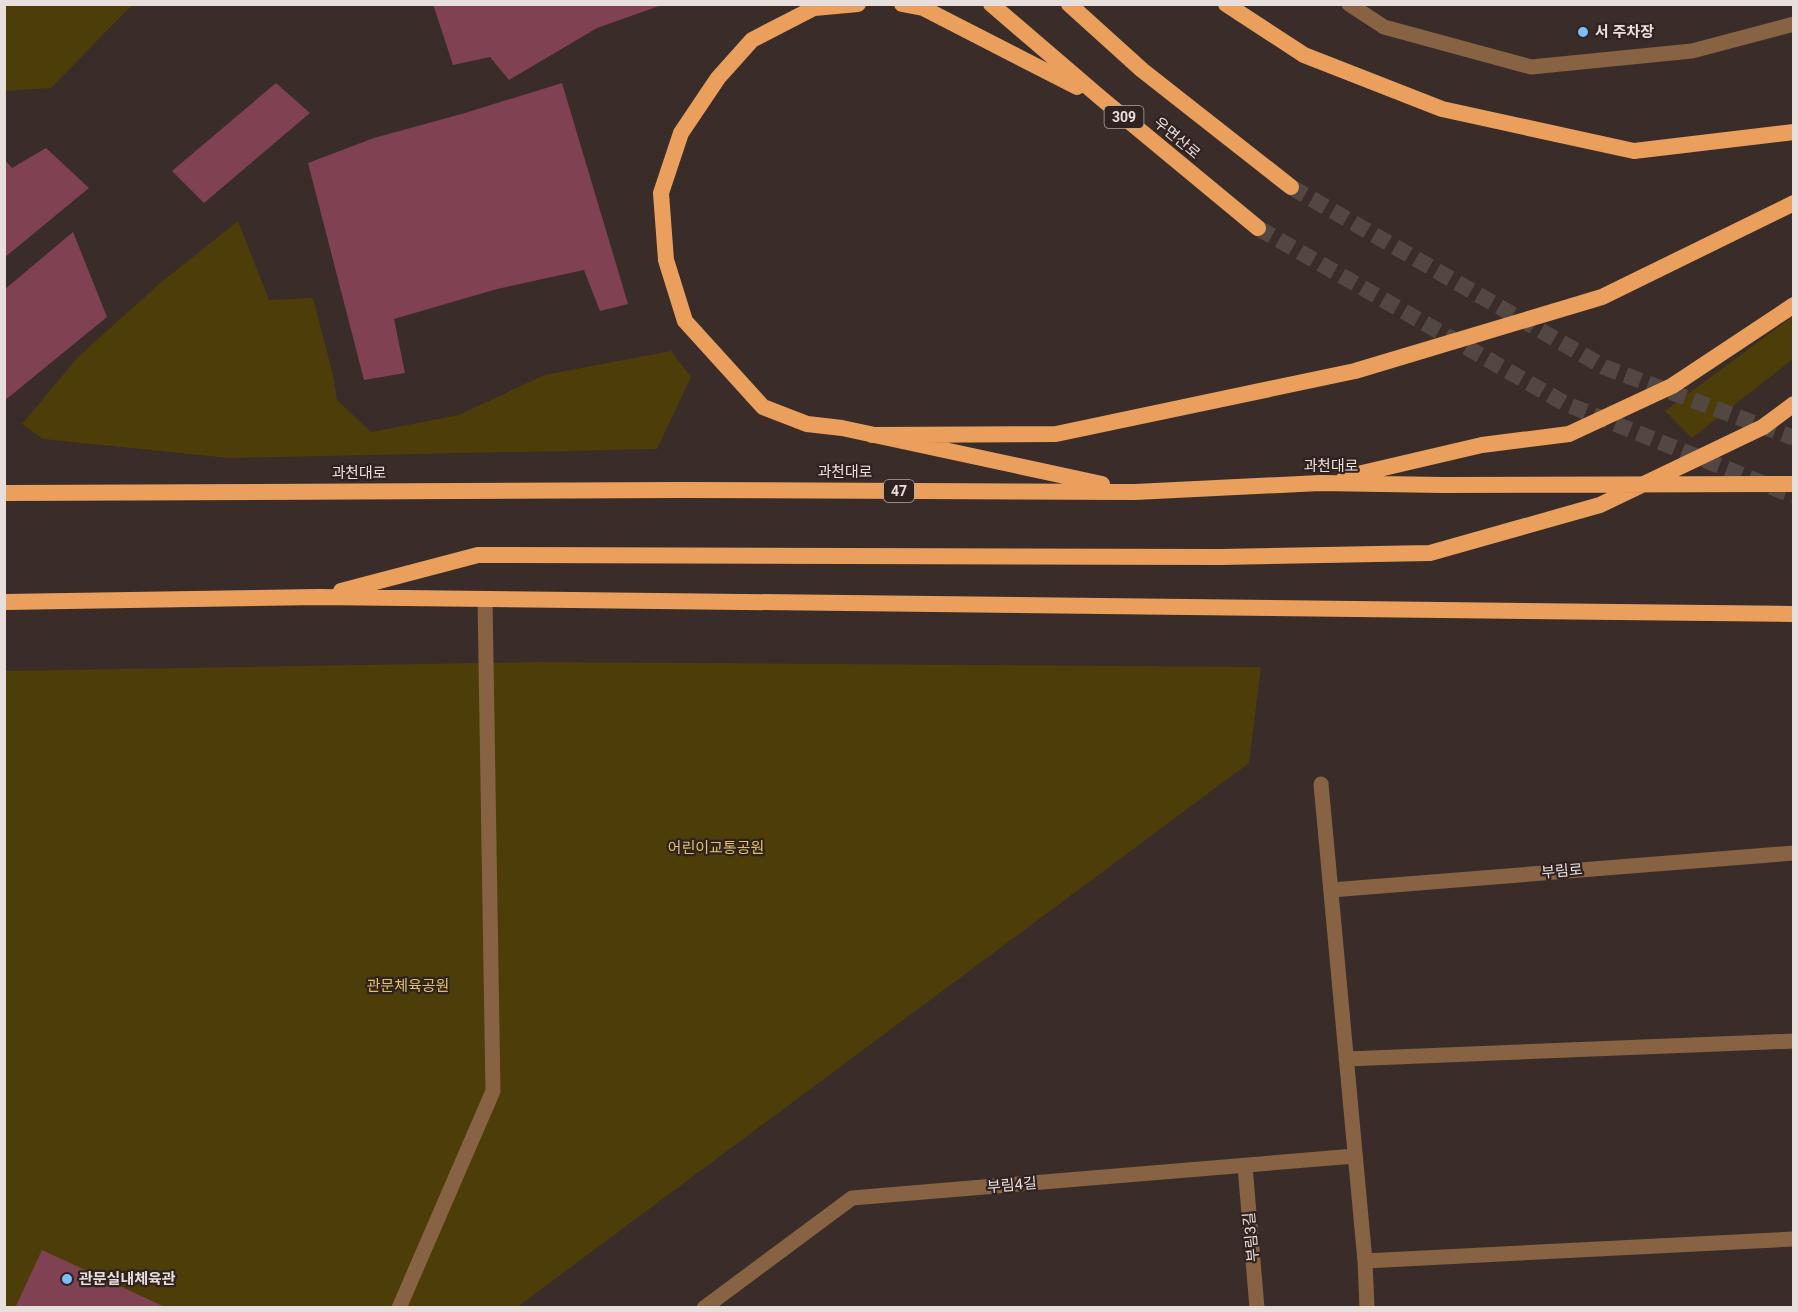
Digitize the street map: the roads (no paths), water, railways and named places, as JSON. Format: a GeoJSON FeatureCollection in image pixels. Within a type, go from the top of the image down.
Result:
{"type":"FeatureCollection","features":[{"type":"Feature","properties":{"kind":"highway"},"geometry":{"type":"LineString","coordinates":[[858,4],[814,8],[752,40],[718,78],[681,133],[661,193],[666,260],[686,321],[763,407],[807,424],[842,428],[1135,492]]}},
{"type":"Feature","properties":{"kind":"highway"},"geometry":{"type":"LineString","coordinates":[[903,4],[923,8],[1102,99]]}},
{"type":"Feature","properties":{"kind":"highway","name":"우면산로"},"geometry":{"type":"LineString","coordinates":[[991,4],[1258,228]]}},
{"type":"Feature","properties":{"kind":"highway","name":"우면산로"},"geometry":{"type":"LineString","coordinates":[[1069,4],[1142,70],[1291,187]]}},
{"type":"Feature","properties":{"kind":"highway"},"geometry":{"type":"LineString","coordinates":[[1226,4],[1304,55],[1442,110],[1634,151],[1794,132]]}},
{"type":"Feature","properties":{"kind":"highway"},"geometry":{"type":"LineString","coordinates":[[872,435],[1056,434],[1354,371],[1602,297],[1794,203]]}},
{"type":"Feature","properties":{"kind":"highway"},"geometry":{"type":"LineString","coordinates":[[1320,483],[1482,445],[1569,434],[1672,386],[1794,305]]}},
{"type":"Feature","properties":{"kind":"highway"},"geometry":{"type":"LineString","coordinates":[[320,597],[478,555],[1220,557],[1430,553],[1600,505],[1763,427],[1794,404]]}},
{"type":"Feature","properties":{"kind":"highway","name":"과천대로"},"geometry":{"type":"LineString","coordinates":[[4,493],[657,490],[1135,492],[1320,483],[1794,484]]}},
{"type":"Feature","properties":{"kind":"highway"},"geometry":{"type":"LineString","coordinates":[[4,602],[320,597],[484,598],[1794,614]]}},
{"type":"Feature","properties":{"kind":"street"},"geometry":{"type":"LineString","coordinates":[[1349,4],[1384,27],[1531,67],[1692,51],[1794,24]]}},
{"type":"Feature","properties":{"kind":"street"},"geometry":{"type":"LineString","coordinates":[[399,1308],[492,1091],[484,598]]}},
{"type":"Feature","properties":{"kind":"street"},"geometry":{"type":"LineString","coordinates":[[1321,784],[1368,1308]]}},
{"type":"Feature","properties":{"kind":"street","name":"부림로"},"geometry":{"type":"LineString","coordinates":[[1331,890],[1794,853]]}},
{"type":"Feature","properties":{"kind":"street"},"geometry":{"type":"LineString","coordinates":[[1346,1059],[1794,1041]]}},
{"type":"Feature","properties":{"kind":"street","name":"부림4길"},"geometry":{"type":"LineString","coordinates":[[704,1308],[852,1198],[1355,1156]]}},
{"type":"Feature","properties":{"kind":"street","name":"부림3길"},"geometry":{"type":"LineString","coordinates":[[1245,1166],[1257,1308]]}},
{"type":"Feature","properties":{"kind":"street"},"geometry":{"type":"LineString","coordinates":[[1365,1261],[1794,1239]]}},
{"type":"Feature","properties":{"kind":"tunnel"},"geometry":{"type":"LineString","coordinates":[[1291,187],[1604,367],[1794,438]]}},
{"type":"Feature","properties":{"kind":"tunnel"},"geometry":{"type":"LineString","coordinates":[[1258,228],[1564,403],[1794,496]]}},
{"type":"Feature","properties":{"kind":"place","name":"서 주차장"},"geometry":{"type":"Point","coordinates":[1583,32]}},
{"type":"Feature","properties":{"kind":"place","name":"관문실내체육관"},"geometry":{"type":"Point","coordinates":[67,1279]}},
{"type":"Feature","properties":{"kind":"park label","name":"어린이교통공원"},"geometry":{"type":"Point","coordinates":[716,848]}},
{"type":"Feature","properties":{"kind":"park label","name":"관문체육공원"},"geometry":{"type":"Point","coordinates":[408,986]}}]}
